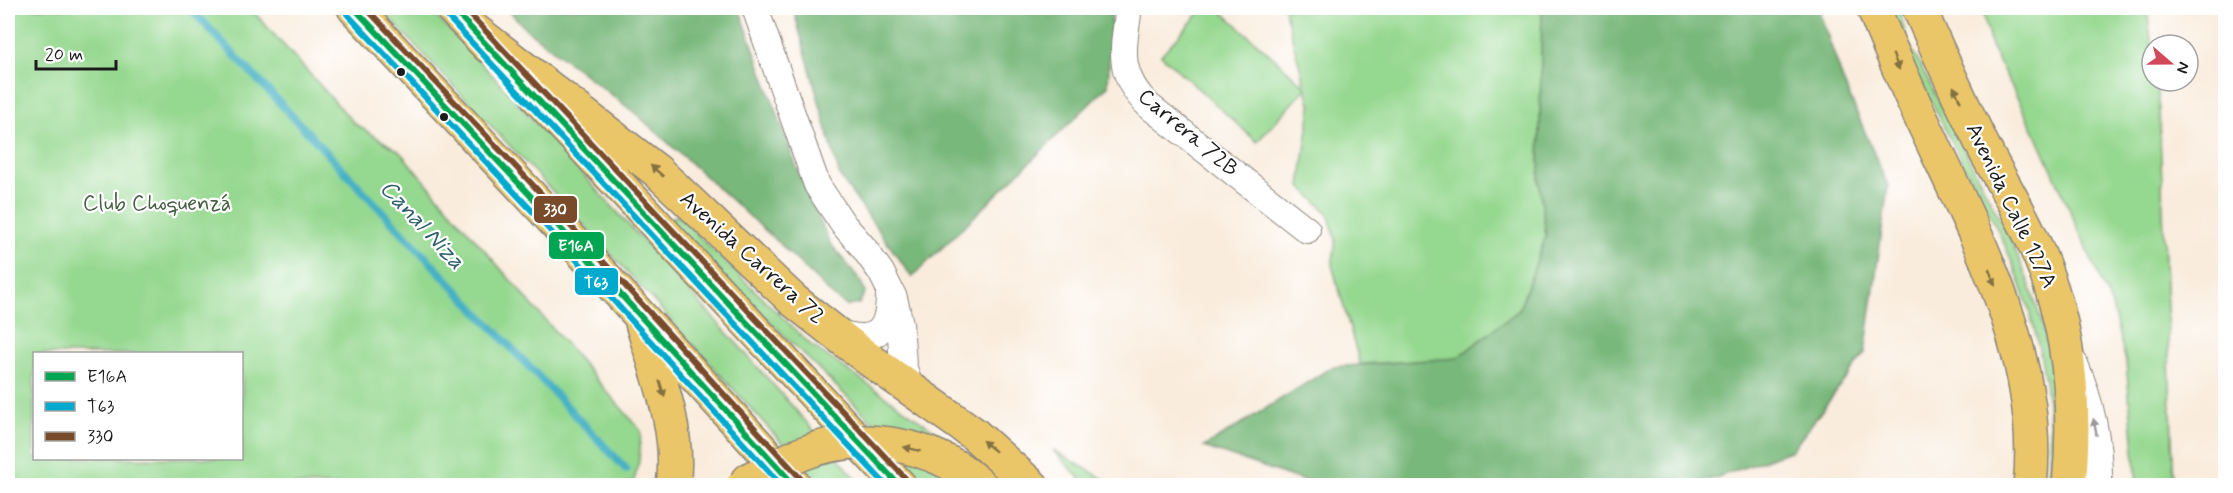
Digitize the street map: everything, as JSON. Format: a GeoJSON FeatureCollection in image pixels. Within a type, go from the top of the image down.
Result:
{"type":"FeatureCollection","features":[{"type":"Feature","properties":{"kind":"main road"},"geometry":{"type":"LineString","coordinates":[[354,8],[638,313],[795,486]]}},
{"type":"Feature","properties":{"kind":"main road","name":"Avenida Calle 127A"},"geometry":{"type":"LineString","coordinates":[[1874,8],[1917,112],[1970,222],[2021,357],[2030,416],[2033,460],[2030,486]]}},
{"type":"Feature","properties":{"kind":"main road","name":"Avenida Calle 127A"},"geometry":{"type":"LineString","coordinates":[[1919,8],[1958,96],[2045,269],[2057,307],[2070,378],[2072,420],[2069,486]]}},
{"type":"Feature","properties":{"kind":"main road","name":"Avenida Carrera 72"},"geometry":{"type":"LineString","coordinates":[[462,19],[657,171],[793,300],[974,434],[1032,486]]}},
{"type":"Feature","properties":{"kind":"main road","name":"Avenida Carrera 72"},"geometry":{"type":"LineString","coordinates":[[462,19],[900,486]]}},
{"type":"Feature","properties":{"kind":"main road"},"geometry":{"type":"LineString","coordinates":[[638,313],[672,421],[676,465],[673,486]]}},
{"type":"Feature","properties":{"kind":"main road"},"geometry":{"type":"LineString","coordinates":[[743,486],[750,479],[805,452],[840,444],[876,442],[916,449],[956,467],[981,486]]}},
{"type":"Feature","properties":{"kind":"street"},"geometry":{"type":"LineString","coordinates":[[754,8],[817,185],[843,224],[863,246],[889,286],[898,310],[901,352],[909,386]]}},
{"type":"Feature","properties":{"kind":"street","name":"Carrera 72B"},"geometry":{"type":"LineString","coordinates":[[1129,8],[1123,51],[1124,66],[1129,82],[1137,95],[1307,230]]}},
{"type":"Feature","properties":{"kind":"street"},"geometry":{"type":"LineString","coordinates":[[831,330],[857,338],[877,333],[884,324],[888,312],[889,286]]}},
{"type":"Feature","properties":{"kind":"street"},"geometry":{"type":"LineString","coordinates":[[2065,341],[2085,387],[2096,428],[2099,486]]}},
{"type":"Feature","properties":{"kind":"green space","name":"Club Choquenzá"},"geometry":{"type":"Polygon","coordinates":[[[8,8],[250,8],[355,124],[399,151],[641,431],[639,461],[633,485],[8,485],[8,8]]]}},
{"type":"Feature","properties":{"kind":"green space"},"geometry":{"type":"Polygon","coordinates":[[[380,8],[428,8],[497,80],[862,485],[820,485],[602,244],[380,8]]]}},
{"type":"Feature","properties":{"kind":"green space"},"geometry":{"type":"Polygon","coordinates":[[[506,8],[739,8],[798,171],[830,243],[860,280],[865,292],[859,304],[847,306],[835,298],[778,242],[635,113],[527,30],[506,8]]]}},
{"type":"Feature","properties":{"kind":"green space"},"geometry":{"type":"Polygon","coordinates":[[[793,8],[1112,8],[1108,86],[912,277],[840,177],[793,8]]]}},
{"type":"Feature","properties":{"kind":"green space"},"geometry":{"type":"Polygon","coordinates":[[[1204,8],[1218,8],[1305,86],[1284,8],[1542,8],[1539,180],[1546,236],[1519,310],[1457,359],[1360,364],[1332,265],[1336,240],[1328,213],[1300,186],[1311,107],[1306,88],[1257,142],[1161,55],[1204,8]]]}},
{"type":"Feature","properties":{"kind":"green space"},"geometry":{"type":"Polygon","coordinates":[[[1542,8],[1818,8],[1844,83],[1888,186],[1865,353],[1792,450],[1696,485],[1319,486],[1204,447],[1332,367],[1457,358],[1519,310],[1546,236],[1539,180],[1542,8]]]}},
{"type":"Feature","properties":{"kind":"green space"},"geometry":{"type":"Polygon","coordinates":[[[1890,8],[1899,8],[1907,40],[2012,242],[2029,283],[2043,326],[2053,372],[2058,417],[2055,485],[2047,485],[2049,423],[2046,392],[2042,360],[2026,299],[1998,231],[1899,38],[1890,8]]]}},
{"type":"Feature","properties":{"kind":"green space"},"geometry":{"type":"Polygon","coordinates":[[[1982,8],[2147,8],[2150,33],[2140,33],[2140,93],[2157,93],[2159,110],[2174,485],[2137,483],[2126,362],[2112,306],[2042,147],[1991,46],[1982,8]]]}},
{"type":"Feature","properties":{"kind":"green space"},"geometry":{"type":"Polygon","coordinates":[[[677,215],[811,345],[956,445],[1002,485],[923,485],[876,425],[667,221],[677,215]]]}},
{"type":"Feature","properties":{"kind":"green space"},"geometry":{"type":"Polygon","coordinates":[[[1053,450],[1114,485],[1086,485],[1053,450]]]}},
{"type":"Feature","properties":{"kind":"waterway","name":"Canal Niza"},"geometry":{"type":"LineString","coordinates":[[190,8],[626,469]]}},
{"type":"Feature","properties":{"kind":"transit line","name":"E16A"},"geometry":{"type":"LineString","coordinates":[[354,8],[541,207],[795,486]]}},
{"type":"Feature","properties":{"kind":"transit line","name":"330"},"geometry":{"type":"LineString","coordinates":[[366,8],[548,201],[802,480]]}},
{"type":"Feature","properties":{"kind":"transit line","name":"E16A"},"geometry":{"type":"LineString","coordinates":[[452,8],[900,486]]}},
{"type":"Feature","properties":{"kind":"transit line","name":"330"},"geometry":{"type":"LineString","coordinates":[[464,8],[907,480]]}},
{"type":"Feature","properties":{"kind":"transit line","name":"T63"},"geometry":{"type":"LineString","coordinates":[[347,14],[534,213],[782,486]]}},
{"type":"Feature","properties":{"kind":"transit line","name":"T63"},"geometry":{"type":"LineString","coordinates":[[445,14],[887,486]]}}]}
